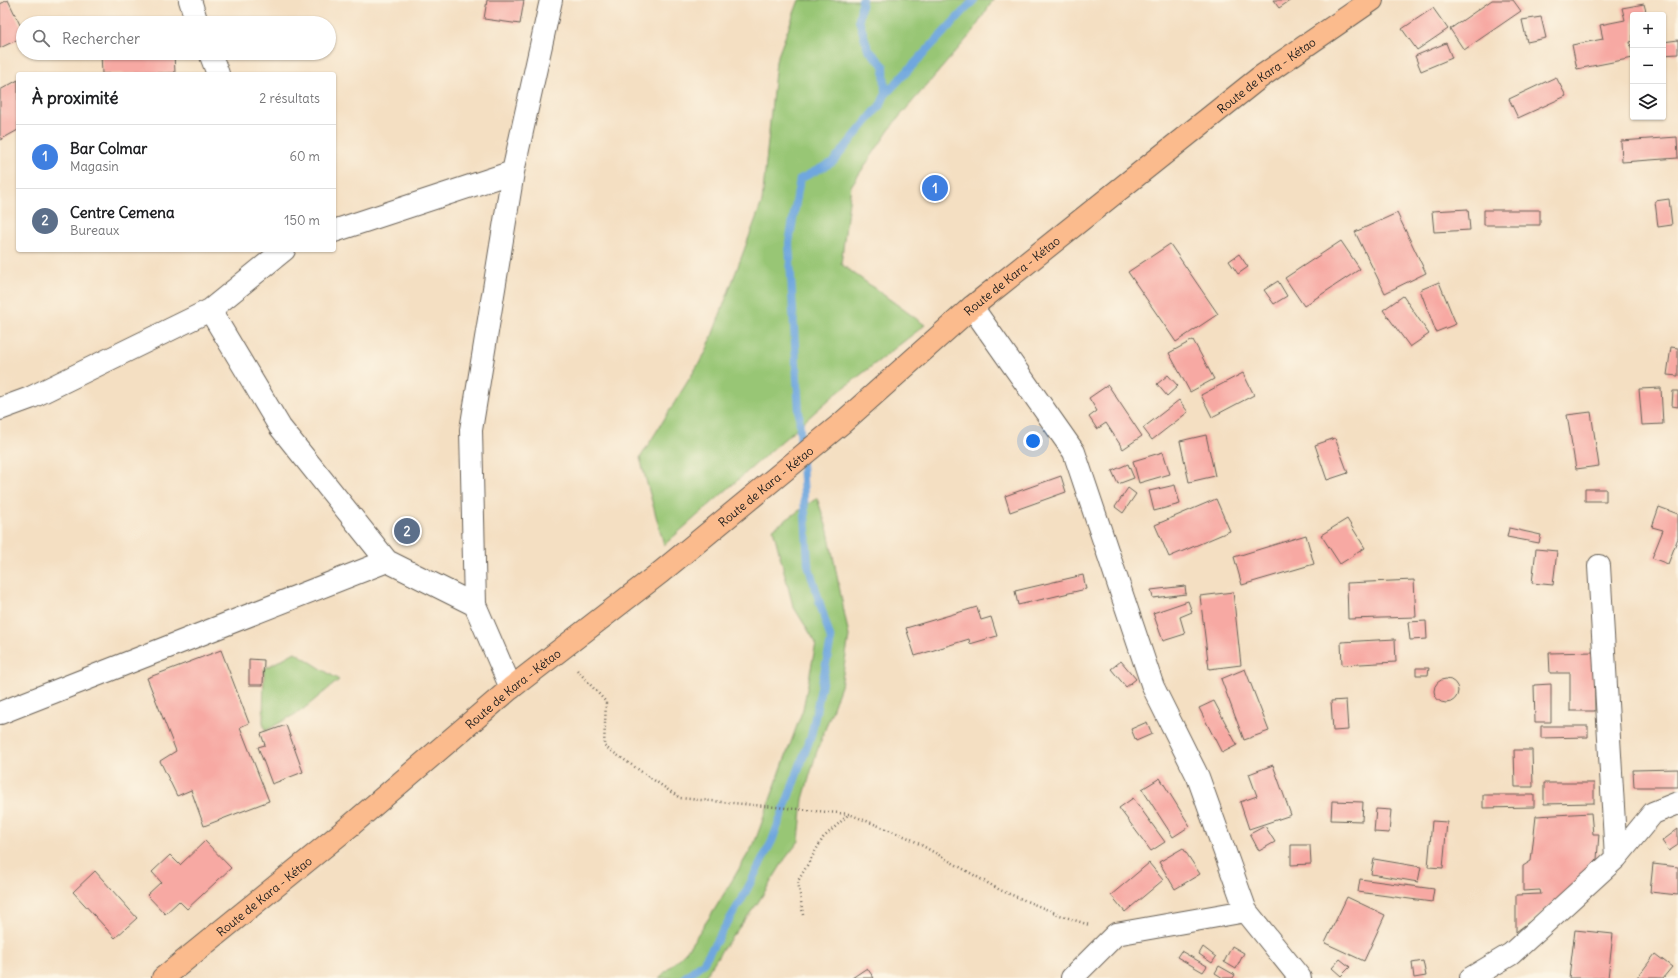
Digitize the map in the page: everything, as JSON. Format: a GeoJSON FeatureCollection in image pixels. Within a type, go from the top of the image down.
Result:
{"type":"FeatureCollection","features":[{"type":"Feature","properties":{"kind":"main road","name":"Route de Kara - Kétao"},"geometry":{"type":"LineString","coordinates":[[163,978],[350,826],[511,688],[661,572],[842,423],[972,307],[1259,78],[1372,0]]}},
{"type":"Feature","properties":{"kind":"street"},"geometry":{"type":"LineString","coordinates":[[190,0],[195,16]]}},
{"type":"Feature","properties":{"kind":"street"},"geometry":{"type":"LineString","coordinates":[[511,688],[475,605],[471,430],[513,172],[551,0]]}},
{"type":"Feature","properties":{"kind":"street"},"geometry":{"type":"LineString","coordinates":[[213,60],[217,72]]}},
{"type":"Feature","properties":{"kind":"street"},"geometry":{"type":"LineString","coordinates":[[336,230],[513,172]]}},
{"type":"Feature","properties":{"kind":"street"},"geometry":{"type":"LineString","coordinates":[[0,410],[30,398],[210,310],[282,252]]}},
{"type":"Feature","properties":{"kind":"street"},"geometry":{"type":"LineString","coordinates":[[972,307],[1074,452],[1153,687],[1198,777],[1246,911],[1300,978]]}},
{"type":"Feature","properties":{"kind":"street"},"geometry":{"type":"LineString","coordinates":[[210,310],[280,427],[387,561],[475,605]]}},
{"type":"Feature","properties":{"kind":"street"},"geometry":{"type":"LineString","coordinates":[[0,713],[387,561]]}},
{"type":"Feature","properties":{"kind":"street"},"geometry":{"type":"LineString","coordinates":[[1599,566],[1616,858]]}},
{"type":"Feature","properties":{"kind":"street"},"geometry":{"type":"LineString","coordinates":[[1471,978],[1511,954],[1616,858],[1653,813],[1678,804]]}},
{"type":"Feature","properties":{"kind":"street"},"geometry":{"type":"LineString","coordinates":[[1072,978],[1116,934],[1246,911]]}},
{"type":"Feature","properties":{"kind":"path"},"geometry":{"type":"LineString","coordinates":[[566,645],[573,664],[606,702],[604,746],[680,798],[849,814],[909,838],[1000,890],[1060,915],[1116,934]]}},
{"type":"Feature","properties":{"kind":"path"},"geometry":{"type":"LineString","coordinates":[[803,915],[798,881],[824,838],[849,814]]}},
{"type":"Feature","properties":{"kind":"green space"},"geometry":{"type":"Polygon","coordinates":[[[799,0],[993,0],[972,33],[894,123],[851,186],[841,264],[925,325],[832,397],[664,545],[640,458],[706,352],[762,202],[776,61],[799,0]]]}},
{"type":"Feature","properties":{"kind":"green space"},"geometry":{"type":"Polygon","coordinates":[[[817,498],[828,531],[849,636],[841,686],[816,754],[803,799],[799,841],[785,859],[757,904],[722,950],[704,978],[659,978],[687,950],[713,912],[754,844],[803,709],[816,643],[793,606],[773,529],[817,498]]]}},
{"type":"Feature","properties":{"kind":"green space"},"geometry":{"type":"Polygon","coordinates":[[[295,652],[339,680],[301,711],[265,731],[263,722],[264,669],[295,652]]]}},
{"type":"Feature","properties":{"kind":"building"},"geometry":{"type":"Polygon","coordinates":[[[8,0],[16,17],[16,40],[0,48],[0,4],[8,0]]]}},
{"type":"Feature","properties":{"kind":"building"},"geometry":{"type":"Polygon","coordinates":[[[487,0],[524,0],[520,24],[484,19],[487,0]]]}},
{"type":"Feature","properties":{"kind":"building"},"geometry":{"type":"Polygon","coordinates":[[[1273,0],[1291,0],[1279,8],[1273,0]]]}},
{"type":"Feature","properties":{"kind":"building"},"geometry":{"type":"Polygon","coordinates":[[[1492,0],[1513,0],[1521,11],[1464,50],[1450,29],[1492,0]]]}},
{"type":"Feature","properties":{"kind":"building"},"geometry":{"type":"Polygon","coordinates":[[[1644,4],[1646,12],[1630,12],[1630,59],[1577,69],[1572,45],[1603,39],[1600,25],[1625,20],[1622,8],[1644,4]]]}},
{"type":"Feature","properties":{"kind":"building"},"geometry":{"type":"Polygon","coordinates":[[[1433,8],[1448,29],[1417,50],[1402,29],[1433,8]]]}},
{"type":"Feature","properties":{"kind":"building"},"geometry":{"type":"Polygon","coordinates":[[[1541,17],[1546,38],[1527,42],[1522,20],[1541,17]]]}},
{"type":"Feature","properties":{"kind":"building"},"geometry":{"type":"Polygon","coordinates":[[[1678,40],[1678,54],[1666,55],[1666,42],[1678,40]]]}},
{"type":"Feature","properties":{"kind":"building"},"geometry":{"type":"Polygon","coordinates":[[[1446,43],[1452,58],[1421,71],[1415,56],[1446,43]]]}},
{"type":"Feature","properties":{"kind":"building"},"geometry":{"type":"Polygon","coordinates":[[[101,60],[174,60],[175,72],[102,72],[101,60]]]}},
{"type":"Feature","properties":{"kind":"building"},"geometry":{"type":"Polygon","coordinates":[[[1556,77],[1566,96],[1518,118],[1509,99],[1556,77]]]}},
{"type":"Feature","properties":{"kind":"building"},"geometry":{"type":"Polygon","coordinates":[[[16,81],[16,131],[0,140],[0,90],[16,81]]]}},
{"type":"Feature","properties":{"kind":"building"},"geometry":{"type":"Polygon","coordinates":[[[1677,137],[1678,158],[1622,162],[1621,141],[1677,137]]]}},
{"type":"Feature","properties":{"kind":"building"},"geometry":{"type":"Polygon","coordinates":[[[1669,199],[1672,225],[1658,227],[1655,201],[1669,199]]]}},
{"type":"Feature","properties":{"kind":"building"},"geometry":{"type":"Polygon","coordinates":[[[1468,209],[1470,230],[1434,232],[1432,211],[1468,209]]]}},
{"type":"Feature","properties":{"kind":"building"},"geometry":{"type":"Polygon","coordinates":[[[1484,210],[1540,210],[1540,225],[1484,225],[1484,210]]]}},
{"type":"Feature","properties":{"kind":"building"},"geometry":{"type":"Polygon","coordinates":[[[1397,213],[1426,273],[1385,293],[1355,232],[1397,213]]]}},
{"type":"Feature","properties":{"kind":"building"},"geometry":{"type":"Polygon","coordinates":[[[1341,241],[1360,269],[1304,306],[1285,278],[1341,241]]]}},
{"type":"Feature","properties":{"kind":"building"},"geometry":{"type":"Polygon","coordinates":[[[1170,244],[1218,314],[1176,342],[1128,272],[1170,244]]]}},
{"type":"Feature","properties":{"kind":"building"},"geometry":{"type":"Polygon","coordinates":[[[1239,254],[1248,267],[1238,274],[1229,261],[1239,254]]]}},
{"type":"Feature","properties":{"kind":"building"},"geometry":{"type":"Polygon","coordinates":[[[1278,281],[1287,296],[1274,304],[1264,290],[1278,281]]]}},
{"type":"Feature","properties":{"kind":"building"},"geometry":{"type":"Polygon","coordinates":[[[1439,282],[1456,324],[1436,332],[1420,290],[1439,282]]]}},
{"type":"Feature","properties":{"kind":"building"},"geometry":{"type":"Polygon","coordinates":[[[1403,296],[1429,334],[1410,347],[1383,310],[1403,296]]]}},
{"type":"Feature","properties":{"kind":"building"},"geometry":{"type":"Polygon","coordinates":[[[1193,340],[1214,379],[1190,392],[1169,353],[1193,340]]]}},
{"type":"Feature","properties":{"kind":"building"},"geometry":{"type":"Polygon","coordinates":[[[1671,347],[1678,348],[1678,376],[1667,375],[1671,347]]]}},
{"type":"Feature","properties":{"kind":"building"},"geometry":{"type":"Polygon","coordinates":[[[1243,373],[1254,395],[1212,417],[1201,395],[1243,373]]]}},
{"type":"Feature","properties":{"kind":"building"},"geometry":{"type":"Polygon","coordinates":[[[1168,375],[1178,386],[1167,396],[1157,384],[1168,375]]]}},
{"type":"Feature","properties":{"kind":"building"},"geometry":{"type":"Polygon","coordinates":[[[1108,385],[1142,436],[1123,449],[1106,423],[1097,429],[1089,417],[1097,411],[1089,398],[1108,385]]]}},
{"type":"Feature","properties":{"kind":"building"},"geometry":{"type":"Polygon","coordinates":[[[1661,388],[1663,424],[1642,425],[1639,389],[1661,388]]]}},
{"type":"Feature","properties":{"kind":"building"},"geometry":{"type":"Polygon","coordinates":[[[1673,391],[1678,391],[1678,407],[1672,406],[1673,391]]]}},
{"type":"Feature","properties":{"kind":"building"},"geometry":{"type":"Polygon","coordinates":[[[1179,400],[1188,412],[1152,440],[1143,428],[1179,400]]]}},
{"type":"Feature","properties":{"kind":"building"},"geometry":{"type":"Polygon","coordinates":[[[1591,412],[1599,466],[1576,469],[1567,415],[1591,412]]]}},
{"type":"Feature","properties":{"kind":"building"},"geometry":{"type":"Polygon","coordinates":[[[1206,435],[1215,476],[1189,482],[1180,441],[1206,435]]]}},
{"type":"Feature","properties":{"kind":"building"},"geometry":{"type":"Polygon","coordinates":[[[1335,438],[1348,473],[1327,480],[1315,445],[1335,438]]]}},
{"type":"Feature","properties":{"kind":"building"},"geometry":{"type":"Polygon","coordinates":[[[1163,452],[1170,474],[1139,483],[1133,461],[1163,452]]]}},
{"type":"Feature","properties":{"kind":"building"},"geometry":{"type":"Polygon","coordinates":[[[1128,464],[1134,478],[1118,484],[1112,471],[1128,464]]]}},
{"type":"Feature","properties":{"kind":"building"},"geometry":{"type":"Polygon","coordinates":[[[1061,476],[1066,492],[1010,512],[1005,496],[1061,476]]]}},
{"type":"Feature","properties":{"kind":"building"},"geometry":{"type":"Polygon","coordinates":[[[1175,485],[1180,504],[1154,511],[1149,491],[1175,485]]]}},
{"type":"Feature","properties":{"kind":"building"},"geometry":{"type":"Polygon","coordinates":[[[1128,488],[1136,494],[1123,513],[1115,507],[1128,488]]]}},
{"type":"Feature","properties":{"kind":"building"},"geometry":{"type":"Polygon","coordinates":[[[1585,489],[1606,489],[1606,501],[1585,501],[1585,489]]]}},
{"type":"Feature","properties":{"kind":"building"},"geometry":{"type":"Polygon","coordinates":[[[1216,499],[1230,531],[1169,557],[1155,525],[1216,499]]]}},
{"type":"Feature","properties":{"kind":"building"},"geometry":{"type":"Polygon","coordinates":[[[1659,507],[1678,514],[1678,538],[1668,564],[1652,558],[1663,530],[1652,527],[1659,507]]]}},
{"type":"Feature","properties":{"kind":"building"},"geometry":{"type":"Polygon","coordinates":[[[1347,519],[1365,548],[1340,564],[1321,535],[1347,519]]]}},
{"type":"Feature","properties":{"kind":"building"},"geometry":{"type":"Polygon","coordinates":[[[1509,528],[1541,535],[1539,543],[1507,537],[1509,528]]]}},
{"type":"Feature","properties":{"kind":"building"},"geometry":{"type":"Polygon","coordinates":[[[1306,535],[1314,564],[1242,585],[1234,557],[1306,535]]]}},
{"type":"Feature","properties":{"kind":"building"},"geometry":{"type":"Polygon","coordinates":[[[1536,549],[1557,551],[1553,585],[1532,583],[1536,549]]]}},
{"type":"Feature","properties":{"kind":"building"},"geometry":{"type":"Polygon","coordinates":[[[1083,575],[1086,589],[1018,605],[1015,591],[1083,575]]]}},
{"type":"Feature","properties":{"kind":"building"},"geometry":{"type":"Polygon","coordinates":[[[1414,580],[1416,617],[1348,619],[1347,583],[1414,580]]]}},
{"type":"Feature","properties":{"kind":"building"},"geometry":{"type":"Polygon","coordinates":[[[1185,586],[1186,594],[1153,598],[1151,590],[1185,586]]]}},
{"type":"Feature","properties":{"kind":"building"},"geometry":{"type":"Polygon","coordinates":[[[1233,592],[1241,665],[1209,669],[1200,596],[1233,592]]]}},
{"type":"Feature","properties":{"kind":"building"},"geometry":{"type":"Polygon","coordinates":[[[1188,601],[1192,612],[1180,617],[1185,634],[1163,641],[1153,613],[1188,601]]]}},
{"type":"Feature","properties":{"kind":"building"},"geometry":{"type":"Polygon","coordinates":[[[977,607],[981,620],[991,617],[997,636],[970,644],[969,639],[915,656],[906,628],[977,607]]]}},
{"type":"Feature","properties":{"kind":"building"},"geometry":{"type":"Polygon","coordinates":[[[1426,621],[1427,639],[1410,640],[1408,622],[1426,621]]]}},
{"type":"Feature","properties":{"kind":"building"},"geometry":{"type":"Polygon","coordinates":[[[1395,639],[1396,662],[1342,665],[1341,642],[1395,639]]]}},
{"type":"Feature","properties":{"kind":"building"},"geometry":{"type":"Polygon","coordinates":[[[221,650],[249,723],[240,727],[269,801],[204,826],[191,790],[177,796],[160,761],[176,751],[147,678],[221,650]]]}},
{"type":"Feature","properties":{"kind":"building"},"geometry":{"type":"Polygon","coordinates":[[[1594,652],[1595,711],[1570,711],[1570,673],[1550,673],[1549,653],[1594,652]]]}},
{"type":"Feature","properties":{"kind":"building"},"geometry":{"type":"Polygon","coordinates":[[[249,659],[264,660],[263,685],[249,685],[249,659]]]}},
{"type":"Feature","properties":{"kind":"building"},"geometry":{"type":"Polygon","coordinates":[[[1121,661],[1136,679],[1126,687],[1111,669],[1121,661]]]}},
{"type":"Feature","properties":{"kind":"building"},"geometry":{"type":"Polygon","coordinates":[[[1416,668],[1429,668],[1428,675],[1416,675],[1416,668]]]}},
{"type":"Feature","properties":{"kind":"building"},"geometry":{"type":"Polygon","coordinates":[[[1245,669],[1269,731],[1244,740],[1221,679],[1245,669]]]}},
{"type":"Feature","properties":{"kind":"building"},"geometry":{"type":"Polygon","coordinates":[[[1441,679],[1451,679],[1458,686],[1458,696],[1451,703],[1441,703],[1434,696],[1434,686],[1441,679]]]}},
{"type":"Feature","properties":{"kind":"building"},"geometry":{"type":"Polygon","coordinates":[[[1551,684],[1551,722],[1535,722],[1534,685],[1551,684]]]}},
{"type":"Feature","properties":{"kind":"building"},"geometry":{"type":"Polygon","coordinates":[[[1346,700],[1348,730],[1333,731],[1331,701],[1346,700]]]}},
{"type":"Feature","properties":{"kind":"building"},"geometry":{"type":"Polygon","coordinates":[[[1214,701],[1237,745],[1222,753],[1199,708],[1214,701]]]}},
{"type":"Feature","properties":{"kind":"building"},"geometry":{"type":"Polygon","coordinates":[[[1147,722],[1152,734],[1136,741],[1131,729],[1147,722]]]}},
{"type":"Feature","properties":{"kind":"building"},"geometry":{"type":"Polygon","coordinates":[[[286,725],[303,772],[272,784],[258,747],[265,745],[261,734],[286,725]]]}},
{"type":"Feature","properties":{"kind":"building"},"geometry":{"type":"Polygon","coordinates":[[[1541,726],[1588,726],[1588,737],[1541,738],[1541,726]]]}},
{"type":"Feature","properties":{"kind":"building"},"geometry":{"type":"Polygon","coordinates":[[[1514,750],[1532,750],[1533,787],[1515,787],[1514,750]]]}},
{"type":"Feature","properties":{"kind":"building"},"geometry":{"type":"Polygon","coordinates":[[[1273,765],[1291,815],[1249,829],[1240,802],[1257,796],[1249,774],[1273,765]]]}},
{"type":"Feature","properties":{"kind":"building"},"geometry":{"type":"Polygon","coordinates":[[[1678,769],[1678,787],[1634,787],[1633,770],[1678,769]]]}},
{"type":"Feature","properties":{"kind":"building"},"geometry":{"type":"Polygon","coordinates":[[[1160,778],[1190,826],[1173,837],[1142,789],[1160,778]]]}},
{"type":"Feature","properties":{"kind":"building"},"geometry":{"type":"Polygon","coordinates":[[[1544,783],[1594,783],[1594,803],[1544,804],[1544,783]]]}},
{"type":"Feature","properties":{"kind":"building"},"geometry":{"type":"Polygon","coordinates":[[[1483,795],[1534,795],[1534,807],[1483,808],[1483,795]]]}},
{"type":"Feature","properties":{"kind":"building"},"geometry":{"type":"Polygon","coordinates":[[[1133,798],[1165,842],[1151,851],[1119,808],[1133,798]]]}},
{"type":"Feature","properties":{"kind":"building"},"geometry":{"type":"Polygon","coordinates":[[[1332,801],[1363,802],[1362,821],[1331,820],[1332,801]]]}},
{"type":"Feature","properties":{"kind":"building"},"geometry":{"type":"Polygon","coordinates":[[[1376,809],[1391,810],[1389,833],[1374,832],[1376,809]]]}},
{"type":"Feature","properties":{"kind":"building"},"geometry":{"type":"Polygon","coordinates":[[[1591,813],[1593,834],[1599,834],[1597,859],[1568,892],[1516,932],[1516,895],[1541,894],[1540,890],[1523,891],[1523,866],[1531,861],[1536,816],[1591,813]]]}},
{"type":"Feature","properties":{"kind":"building"},"geometry":{"type":"Polygon","coordinates":[[[1432,821],[1447,822],[1443,868],[1428,867],[1432,821]]]}},
{"type":"Feature","properties":{"kind":"building"},"geometry":{"type":"Polygon","coordinates":[[[1265,826],[1275,842],[1259,851],[1250,834],[1265,826]]]}},
{"type":"Feature","properties":{"kind":"building"},"geometry":{"type":"Polygon","coordinates":[[[1678,829],[1678,845],[1669,851],[1662,841],[1678,829]]]}},
{"type":"Feature","properties":{"kind":"building"},"geometry":{"type":"Polygon","coordinates":[[[205,841],[231,868],[187,909],[179,901],[165,914],[147,895],[161,882],[152,872],[170,855],[180,865],[205,841]]]}},
{"type":"Feature","properties":{"kind":"building"},"geometry":{"type":"Polygon","coordinates":[[[1291,845],[1310,845],[1311,864],[1291,865],[1291,845]]]}},
{"type":"Feature","properties":{"kind":"building"},"geometry":{"type":"Polygon","coordinates":[[[1183,848],[1200,874],[1175,889],[1159,862],[1183,848]]]}},
{"type":"Feature","properties":{"kind":"building"},"geometry":{"type":"Polygon","coordinates":[[[1374,859],[1421,867],[1418,882],[1371,874],[1374,859]]]}},
{"type":"Feature","properties":{"kind":"building"},"geometry":{"type":"Polygon","coordinates":[[[1149,863],[1163,880],[1125,912],[1111,895],[1149,863]]]}},
{"type":"Feature","properties":{"kind":"building"},"geometry":{"type":"Polygon","coordinates":[[[1653,864],[1678,867],[1678,895],[1650,892],[1653,864]]]}},
{"type":"Feature","properties":{"kind":"building"},"geometry":{"type":"Polygon","coordinates":[[[95,871],[137,918],[115,938],[73,892],[95,871]]]}},
{"type":"Feature","properties":{"kind":"building"},"geometry":{"type":"Polygon","coordinates":[[[1360,879],[1434,889],[1432,902],[1358,892],[1360,879]]]}},
{"type":"Feature","properties":{"kind":"building"},"geometry":{"type":"Polygon","coordinates":[[[1347,897],[1385,915],[1364,961],[1325,943],[1347,897]]]}},
{"type":"Feature","properties":{"kind":"building"},"geometry":{"type":"Polygon","coordinates":[[[1575,930],[1613,934],[1608,978],[1569,978],[1575,930]]]}},
{"type":"Feature","properties":{"kind":"building"},"geometry":{"type":"Polygon","coordinates":[[[1232,946],[1244,953],[1236,969],[1224,962],[1232,946]]]}},
{"type":"Feature","properties":{"kind":"building"},"geometry":{"type":"Polygon","coordinates":[[[1203,947],[1216,957],[1212,963],[1199,954],[1203,947]]]}},
{"type":"Feature","properties":{"kind":"building"},"geometry":{"type":"Polygon","coordinates":[[[1181,951],[1207,966],[1203,972],[1177,957],[1181,951]]]}},
{"type":"Feature","properties":{"kind":"building"},"geometry":{"type":"Polygon","coordinates":[[[1655,954],[1672,967],[1663,978],[1637,978],[1655,954]]]}},
{"type":"Feature","properties":{"kind":"building"},"geometry":{"type":"Polygon","coordinates":[[[1340,959],[1350,967],[1341,976],[1332,968],[1340,959]]]}},
{"type":"Feature","properties":{"kind":"building"},"geometry":{"type":"Polygon","coordinates":[[[1423,961],[1426,976],[1414,978],[1412,963],[1423,961]]]}},
{"type":"Feature","properties":{"kind":"building"},"geometry":{"type":"Polygon","coordinates":[[[1219,966],[1235,975],[1233,978],[1223,978],[1215,973],[1219,966]]]}},
{"type":"Feature","properties":{"kind":"building"},"geometry":{"type":"Polygon","coordinates":[[[867,968],[874,978],[852,978],[867,968]]]}},
{"type":"Feature","properties":{"kind":"waterway"},"geometry":{"type":"LineString","coordinates":[[862,0],[859,20],[868,49],[884,66],[885,95]]}},
{"type":"Feature","properties":{"kind":"waterway"},"geometry":{"type":"LineString","coordinates":[[684,978],[703,963],[742,899],[772,841],[811,736],[831,640],[808,564],[789,243],[800,179],[833,162],[881,104],[885,95],[974,0]]}},
{"type":"Feature","properties":{"kind":"place","name":"Bar Colmar"},"geometry":{"type":"Point","coordinates":[935,188]}},
{"type":"Feature","properties":{"kind":"place","name":"Centre Cemena"},"geometry":{"type":"Point","coordinates":[407,531]}}]}
